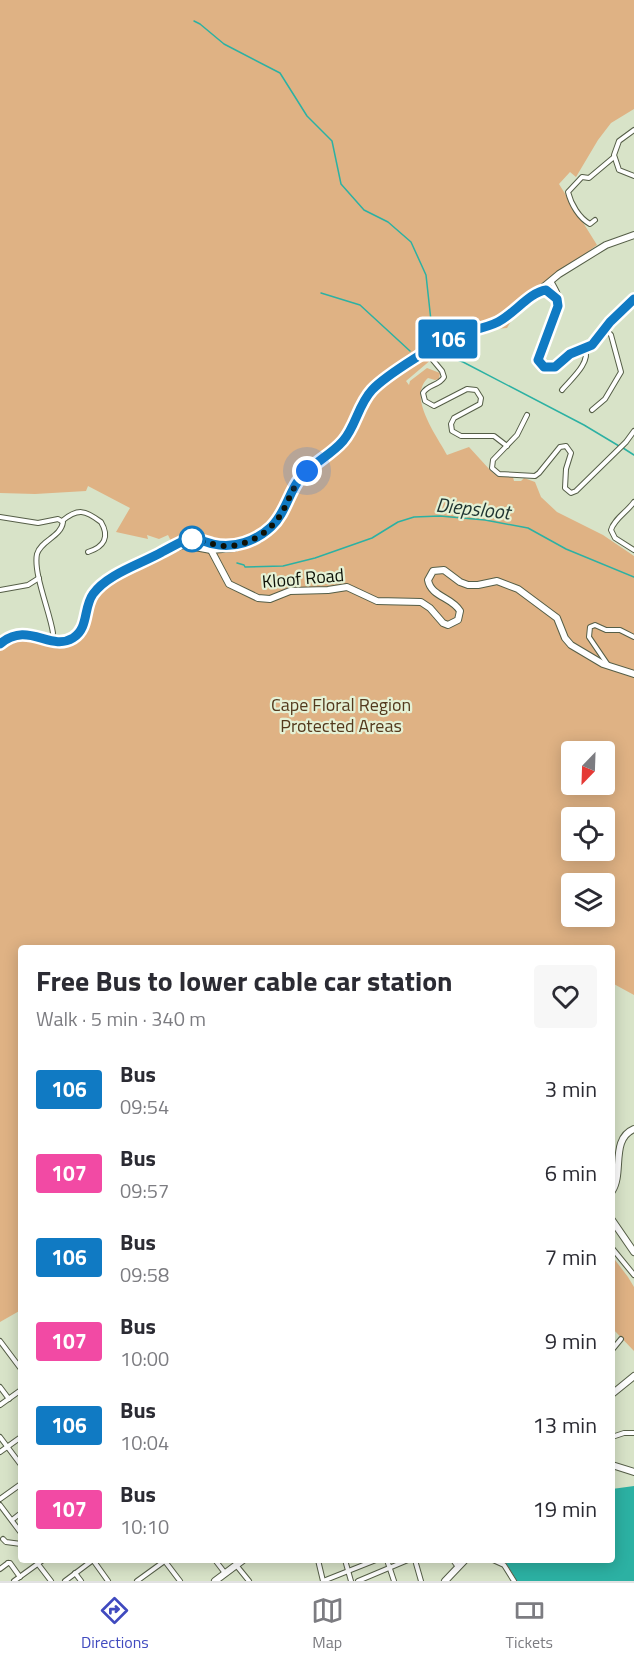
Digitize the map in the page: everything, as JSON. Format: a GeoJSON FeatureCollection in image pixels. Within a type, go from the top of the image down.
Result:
{"type":"FeatureCollection","features":[{"type":"Feature","properties":{"kind":"main road"},"geometry":{"type":"LineString","coordinates":[[162,552],[200,544],[211,550],[223,550],[246,546],[259,539],[280,515],[300,478],[347,436],[370,392],[384,380],[450,338],[504,318],[549,283],[606,245],[634,235]]}},
{"type":"Feature","properties":{"kind":"main road"},"geometry":{"type":"LineString","coordinates":[[538,292],[548,291],[557,299]]}},
{"type":"Feature","properties":{"kind":"main road"},"geometry":{"type":"LineString","coordinates":[[0,644],[7,639],[24,634],[55,642],[70,639],[82,628],[88,602],[96,590],[129,569],[192,539],[191,543],[200,544],[225,546],[240,544],[270,528]]}},
{"type":"Feature","properties":{"kind":"main road","name":"Kloof Road"},"geometry":{"type":"LineString","coordinates":[[211,550],[229,584],[258,598],[270,599],[290,591],[347,587],[377,601],[422,603],[448,625],[457,621],[460,611],[457,605],[430,587],[428,578],[433,571],[444,570],[460,582],[470,585],[499,582],[520,590],[548,611],[559,621],[569,643],[608,666],[634,674]]}},
{"type":"Feature","properties":{"kind":"main road"},"geometry":{"type":"LineString","coordinates":[[615,1184],[623,1137],[634,1129]]}},
{"type":"Feature","properties":{"kind":"main road"},"geometry":{"type":"LineString","coordinates":[[615,1224],[634,1251]]}},
{"type":"Feature","properties":{"kind":"main road"},"geometry":{"type":"LineString","coordinates":[[615,1392],[634,1376]]}},
{"type":"Feature","properties":{"kind":"main road"},"geometry":{"type":"LineString","coordinates":[[615,1466],[634,1472]]}},
{"type":"Feature","properties":{"kind":"main road"},"geometry":{"type":"LineString","coordinates":[[215,1581],[239,1563]]}},
{"type":"Feature","properties":{"kind":"main road"},"geometry":{"type":"LineString","coordinates":[[445,1581],[462,1563]]}},
{"type":"Feature","properties":{"kind":"street"},"geometry":{"type":"LineString","coordinates":[[595,220],[590,224],[587,223],[573,204],[568,191],[582,177],[589,178],[614,158],[618,142],[634,130]]}},
{"type":"Feature","properties":{"kind":"street"},"geometry":{"type":"LineString","coordinates":[[614,158],[621,171],[634,176]]}},
{"type":"Feature","properties":{"kind":"street"},"geometry":{"type":"LineString","coordinates":[[573,204],[578,200]]}},
{"type":"Feature","properties":{"kind":"street"},"geometry":{"type":"LineString","coordinates":[[549,283],[557,299],[557,313]]}},
{"type":"Feature","properties":{"kind":"street"},"geometry":{"type":"LineString","coordinates":[[549,283],[560,298],[557,313],[539,354],[538,360],[547,368],[552,368],[570,354],[593,344],[605,328],[634,299]]}},
{"type":"Feature","properties":{"kind":"street"},"geometry":{"type":"LineString","coordinates":[[592,410],[605,399],[621,372],[611,335],[605,328]]}},
{"type":"Feature","properties":{"kind":"street"},"geometry":{"type":"LineString","coordinates":[[562,390],[585,362],[587,355],[585,348]]}},
{"type":"Feature","properties":{"kind":"street"},"geometry":{"type":"LineString","coordinates":[[427,352],[444,377],[426,388],[423,393],[425,401],[429,405],[436,405],[467,389],[476,390],[481,398],[480,404],[454,418],[451,424],[452,431],[461,436],[494,436],[507,446]]}},
{"type":"Feature","properties":{"kind":"street"},"geometry":{"type":"LineString","coordinates":[[527,415],[520,431],[492,462],[494,470],[499,474],[533,476],[540,473],[560,447],[568,447],[571,453],[564,486],[566,491],[571,493],[576,491],[634,431]]}},
{"type":"Feature","properties":{"kind":"street"},"geometry":{"type":"LineString","coordinates":[[634,502],[627,512],[614,523],[611,530],[615,538],[634,550]]}},
{"type":"Feature","properties":{"kind":"street"},"geometry":{"type":"LineString","coordinates":[[0,517],[35,523],[62,520],[80,511],[97,519],[102,524],[106,537],[105,543],[88,552]]}},
{"type":"Feature","properties":{"kind":"street"},"geometry":{"type":"LineString","coordinates":[[53,633],[39,578],[38,554],[42,546],[61,529],[62,520]]}},
{"type":"Feature","properties":{"kind":"street"},"geometry":{"type":"LineString","coordinates":[[0,590],[26,586],[39,578]]}},
{"type":"Feature","properties":{"kind":"street"},"geometry":{"type":"LineString","coordinates":[[608,666],[589,637],[588,631],[591,626],[596,625],[606,630],[617,629],[634,638]]}},
{"type":"Feature","properties":{"kind":"street"},"geometry":{"type":"LineString","coordinates":[[615,1252],[634,1275]]}},
{"type":"Feature","properties":{"kind":"street"},"geometry":{"type":"LineString","coordinates":[[615,1346],[621,1339]]}},
{"type":"Feature","properties":{"kind":"street"},"geometry":{"type":"LineString","coordinates":[[0,1341],[18,1365]]}},
{"type":"Feature","properties":{"kind":"street"},"geometry":{"type":"LineString","coordinates":[[0,1387],[9,1399]]}},
{"type":"Feature","properties":{"kind":"street"},"geometry":{"type":"LineString","coordinates":[[0,1406],[18,1392]]}},
{"type":"Feature","properties":{"kind":"street"},"geometry":{"type":"LineString","coordinates":[[615,1436],[634,1433]]}},
{"type":"Feature","properties":{"kind":"street"},"geometry":{"type":"LineString","coordinates":[[0,1437],[18,1461]]}},
{"type":"Feature","properties":{"kind":"street"},"geometry":{"type":"LineString","coordinates":[[0,1452],[18,1439]]}},
{"type":"Feature","properties":{"kind":"street"},"geometry":{"type":"LineString","coordinates":[[0,1499],[18,1486]]}},
{"type":"Feature","properties":{"kind":"street"},"geometry":{"type":"LineString","coordinates":[[0,1504],[18,1529]]}},
{"type":"Feature","properties":{"kind":"street"},"geometry":{"type":"LineString","coordinates":[[12,1520],[18,1516]]}},
{"type":"Feature","properties":{"kind":"street"},"geometry":{"type":"LineString","coordinates":[[3,1539],[6,1542],[18,1544]]}},
{"type":"Feature","properties":{"kind":"street"},"geometry":{"type":"LineString","coordinates":[[0,1569],[10,1563],[18,1579],[38,1563]]}},
{"type":"Feature","properties":{"kind":"street"},"geometry":{"type":"LineString","coordinates":[[42,1563],[51,1581]]}},
{"type":"Feature","properties":{"kind":"street"},"geometry":{"type":"LineString","coordinates":[[64,1581],[89,1563]]}},
{"type":"Feature","properties":{"kind":"street"},"geometry":{"type":"LineString","coordinates":[[95,1563],[108,1581]]}},
{"type":"Feature","properties":{"kind":"street"},"geometry":{"type":"LineString","coordinates":[[137,1581],[161,1563]]}},
{"type":"Feature","properties":{"kind":"street"},"geometry":{"type":"LineString","coordinates":[[167,1563],[180,1581]]}},
{"type":"Feature","properties":{"kind":"street"},"geometry":{"type":"LineString","coordinates":[[217,1563],[225,1573]]}},
{"type":"Feature","properties":{"kind":"street"},"geometry":{"type":"LineString","coordinates":[[319,1563],[323,1581],[369,1563]]}},
{"type":"Feature","properties":{"kind":"street"},"geometry":{"type":"LineString","coordinates":[[346,1563],[351,1581]]}},
{"type":"Feature","properties":{"kind":"street"},"geometry":{"type":"LineString","coordinates":[[388,1563],[394,1581]]}},
{"type":"Feature","properties":{"kind":"street"},"geometry":{"type":"LineString","coordinates":[[358,1581],[401,1563]]}},
{"type":"Feature","properties":{"kind":"street"},"geometry":{"type":"LineString","coordinates":[[416,1563],[421,1581]]}},
{"type":"Feature","properties":{"kind":"street"},"geometry":{"type":"LineString","coordinates":[[455,1563],[458,1568]]}},
{"type":"Feature","properties":{"kind":"street"},"geometry":{"type":"LineString","coordinates":[[500,1563],[504,1565],[514,1581]]}},
{"type":"Feature","properties":{"kind":"street"},"geometry":{"type":"LineString","coordinates":[[236,1565],[249,1581]]}},
{"type":"Feature","properties":{"kind":"street"},"geometry":{"type":"LineString","coordinates":[[75,1573],[81,1581]]}},
{"type":"Feature","properties":{"kind":"green space","name":"Cape Floral Region Protected Areas"},"geometry":{"type":"Polygon","coordinates":[[[0,0],[634,0],[634,109],[611,123],[576,177],[570,172],[559,184],[597,245],[578,259],[564,274],[534,292],[521,305],[507,328],[485,330],[472,325],[406,381],[409,385],[410,381],[427,368],[440,373],[439,379],[428,378],[422,386],[421,395],[426,416],[447,455],[469,447],[497,476],[513,477],[514,481],[521,481],[524,478],[535,482],[541,497],[557,512],[603,535],[634,556],[634,995],[615,985],[615,945],[18,945],[18,1312],[0,1322],[0,649],[21,639],[56,645],[65,645],[74,641],[83,632],[92,602],[101,590],[121,576],[175,549],[168,535],[159,539],[147,535],[148,539],[116,532],[130,508],[88,486],[86,491],[35,494],[0,493],[0,0]]]}},
{"type":"Feature","properties":{"kind":"green space"},"geometry":{"type":"Polygon","coordinates":[[[615,1260],[634,1287],[634,1351],[615,1331],[615,1260]]]}},
{"type":"Feature","properties":{"kind":"water"},"geometry":{"type":"Polygon","coordinates":[[[634,1486],[634,1581],[517,1581],[506,1563],[615,1563],[615,1489],[634,1486]]]}},
{"type":"Feature","properties":{"kind":"waterway"},"geometry":{"type":"LineString","coordinates":[[194,21],[224,44],[280,73],[307,116],[332,141],[341,184],[364,210],[388,222],[411,242],[426,275],[433,339]]}},
{"type":"Feature","properties":{"kind":"waterway"},"geometry":{"type":"LineString","coordinates":[[321,293],[360,305],[410,351]]}},
{"type":"Feature","properties":{"kind":"waterway"},"geometry":{"type":"LineString","coordinates":[[447,356],[463,362],[584,425],[619,446]]}},
{"type":"Feature","properties":{"kind":"waterway"},"geometry":{"type":"LineString","coordinates":[[623,448],[634,455]]}},
{"type":"Feature","properties":{"kind":"waterway","name":"Diepsloot"},"geometry":{"type":"LineString","coordinates":[[237,563],[245,567],[283,566],[315,558],[372,538],[398,522],[414,517],[440,516],[485,520],[528,528],[566,549],[634,577]]}},
{"type":"Feature","properties":{"kind":"bus line","name":"106"},"geometry":{"type":"LineString","coordinates":[[0,644],[7,639],[24,634],[55,642],[70,639],[78,634],[83,626],[88,602],[96,590],[129,569],[187,540],[195,539],[231,546],[253,539],[270,528],[276,522],[300,478],[345,439],[364,400],[373,388],[442,342],[506,318],[538,292],[546,290],[557,299],[558,306],[538,360],[544,367],[552,368],[570,354],[592,345],[610,322],[634,299]]}},
{"type":"Feature","properties":{"kind":"route"},"geometry":{"type":"LineString","coordinates":[[192,539],[231,546],[253,539],[276,522],[300,478],[307,471]]}}]}
